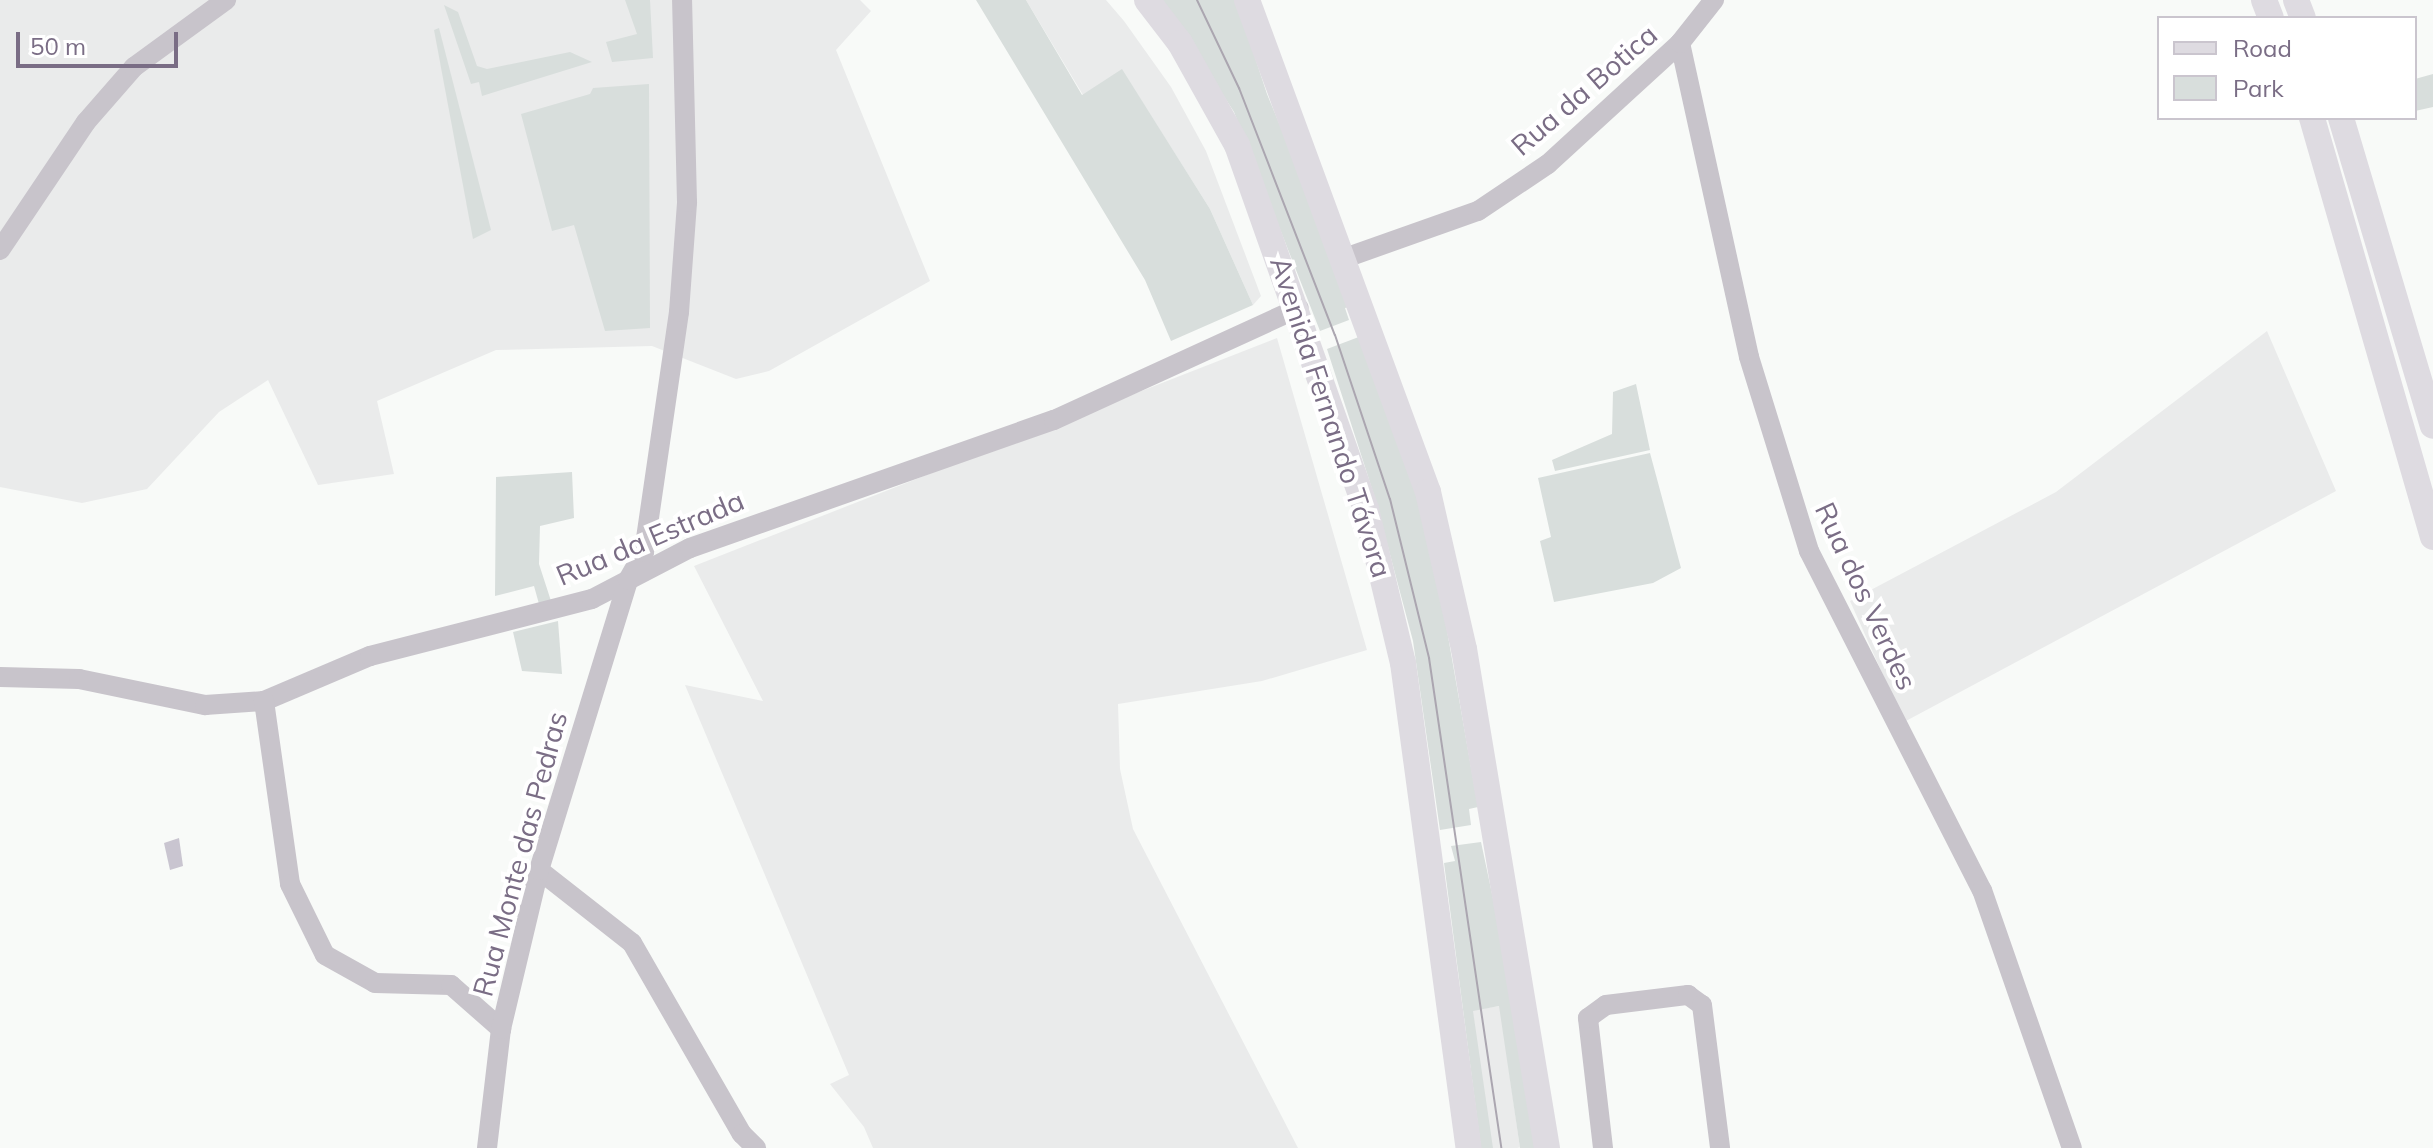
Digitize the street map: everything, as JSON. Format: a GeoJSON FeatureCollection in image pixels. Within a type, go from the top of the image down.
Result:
{"type":"FeatureCollection","features":[{"type":"Feature","properties":{"kind":"main road","name":"Avenida Fernando Távora"},"geometry":{"type":"LineString","coordinates":[[1147,0],[1180,43],[1237,145],[1299,308],[1366,509],[1403,663],[1469,1148]]}},
{"type":"Feature","properties":{"kind":"main road"},"geometry":{"type":"LineString","coordinates":[[1247,0],[1345,258],[1428,492],[1447,568],[1547,1148]]}},
{"type":"Feature","properties":{"kind":"main road"},"geometry":{"type":"LineString","coordinates":[[2313,120],[2433,537]]}},
{"type":"Feature","properties":{"kind":"main road"},"geometry":{"type":"LineString","coordinates":[[2342,120],[2433,426]]}},
{"type":"Feature","properties":{"kind":"street"},"geometry":{"type":"LineString","coordinates":[[2,243],[86,122],[134,67],[226,0]]}},
{"type":"Feature","properties":{"kind":"street","name":"Rua Monte das Pedras"},"geometry":{"type":"LineString","coordinates":[[487,1148],[501,1029],[539,870],[628,580],[644,552],[679,312],[687,202],[682,0]]}},
{"type":"Feature","properties":{"kind":"street","name":"Rua da Botica"},"geometry":{"type":"LineString","coordinates":[[1345,258],[1478,211],[1548,164],[1680,43],[1714,0]]}},
{"type":"Feature","properties":{"kind":"street","name":"Rua dos Verdes"},"geometry":{"type":"LineString","coordinates":[[1680,43],[1749,357],[1804,537],[1863,665],[1982,890],[2068,1146]]}},
{"type":"Feature","properties":{"kind":"street","name":"Rua da Estrada"},"geometry":{"type":"LineString","coordinates":[[0,677],[79,679],[205,705],[264,701],[347,666],[592,599],[690,548],[790,509],[1054,420],[1299,308]]}},
{"type":"Feature","properties":{"kind":"street"},"geometry":{"type":"LineString","coordinates":[[264,701],[290,884],[325,955],[375,983],[451,985],[501,1029]]}},
{"type":"Feature","properties":{"kind":"street"},"geometry":{"type":"LineString","coordinates":[[539,870],[632,943],[742,1134],[756,1148]]}},
{"type":"Feature","properties":{"kind":"street"},"geometry":{"type":"LineString","coordinates":[[1603,1148],[1588,1018],[1606,1005],[1688,995],[1702,1005],[1720,1148]]}},
{"type":"Feature","properties":{"kind":"shaded area"},"geometry":{"type":"Polygon","coordinates":[[[0,0],[860,0],[871,11],[836,50],[930,281],[769,371],[736,379],[652,346],[496,350],[377,401],[394,474],[318,485],[268,380],[219,412],[147,489],[82,503],[0,487],[0,0]]]}},
{"type":"Feature","properties":{"kind":"shaded area"},"geometry":{"type":"Polygon","coordinates":[[[1026,0],[1106,0],[1124,21],[1171,87],[1206,151],[1261,296],[1253,305],[1210,209],[1122,70],[1083,95],[1026,0]]]}},
{"type":"Feature","properties":{"kind":"shaded area"},"geometry":{"type":"Polygon","coordinates":[[[2267,331],[2336,491],[1904,722],[1850,601],[2056,492],[2267,331]]]}},
{"type":"Feature","properties":{"kind":"shaded area"},"geometry":{"type":"Polygon","coordinates":[[[1277,338],[1367,650],[1262,681],[1118,704],[1120,769],[1133,829],[1298,1148],[873,1148],[864,1127],[830,1084],[849,1075],[685,685],[763,701],[694,566],[1277,338]]]}},
{"type":"Feature","properties":{"kind":"shaded area"},"geometry":{"type":"Polygon","coordinates":[[[179,838],[183,866],[170,870],[164,843],[179,838]]]}},
{"type":"Feature","properties":{"kind":"shaded area"},"geometry":{"type":"Polygon","coordinates":[[[1500,1006],[1520,1148],[1492,1148],[1472,1010],[1500,1006]]]}},
{"type":"Feature","properties":{"kind":"green space"},"geometry":{"type":"Polygon","coordinates":[[[625,0],[650,0],[653,58],[612,62],[606,42],[637,34],[625,0]]]}},
{"type":"Feature","properties":{"kind":"green space"},"geometry":{"type":"Polygon","coordinates":[[[976,0],[1026,0],[1082,95],[1122,69],[1210,209],[1253,305],[1171,341],[1145,280],[976,0]]]}},
{"type":"Feature","properties":{"kind":"green space"},"geometry":{"type":"Polygon","coordinates":[[[1162,0],[1236,0],[1267,94],[1354,306],[1345,308],[1349,320],[1320,331],[1234,112],[1162,0]]]}},
{"type":"Feature","properties":{"kind":"green space"},"geometry":{"type":"Polygon","coordinates":[[[444,5],[458,12],[477,66],[487,69],[570,52],[592,62],[482,96],[479,82],[471,84],[444,5]]]}},
{"type":"Feature","properties":{"kind":"green space"},"geometry":{"type":"Polygon","coordinates":[[[439,28],[491,230],[473,239],[434,30],[439,28]]]}},
{"type":"Feature","properties":{"kind":"green space"},"geometry":{"type":"Polygon","coordinates":[[[2433,74],[2433,107],[2417,111],[2417,78],[2433,74]]]}},
{"type":"Feature","properties":{"kind":"green space"},"geometry":{"type":"Polygon","coordinates":[[[649,84],[650,328],[605,331],[574,225],[552,231],[521,114],[590,94],[593,88],[649,84]]]}},
{"type":"Feature","properties":{"kind":"green space"},"geometry":{"type":"Polygon","coordinates":[[[1364,335],[1416,492],[1442,602],[1478,807],[1469,809],[1471,825],[1440,830],[1413,641],[1375,498],[1327,349],[1364,335]]]}},
{"type":"Feature","properties":{"kind":"green space"},"geometry":{"type":"Polygon","coordinates":[[[1636,384],[1650,450],[1555,471],[1552,460],[1612,434],[1613,392],[1636,384]]]}},
{"type":"Feature","properties":{"kind":"green space"},"geometry":{"type":"Polygon","coordinates":[[[1650,453],[1681,568],[1653,583],[1554,602],[1540,541],[1551,537],[1538,478],[1650,453]]]}},
{"type":"Feature","properties":{"kind":"green space"},"geometry":{"type":"Polygon","coordinates":[[[572,472],[574,518],[540,526],[539,564],[551,601],[539,604],[534,586],[495,596],[496,477],[572,472]]]}},
{"type":"Feature","properties":{"kind":"green space"},"geometry":{"type":"Polygon","coordinates":[[[558,621],[562,674],[522,671],[513,632],[558,621]]]}},
{"type":"Feature","properties":{"kind":"green space"},"geometry":{"type":"Polygon","coordinates":[[[1481,842],[1512,988],[1535,1148],[1520,1148],[1499,1006],[1473,1011],[1493,1148],[1481,1148],[1444,863],[1455,861],[1451,846],[1481,842]]]}},
{"type":"Feature","properties":{"kind":"tram line"},"geometry":{"type":"LineString","coordinates":[[1197,0],[1239,88],[1335,335],[1390,499],[1429,658],[1501,1148]]}}]}
